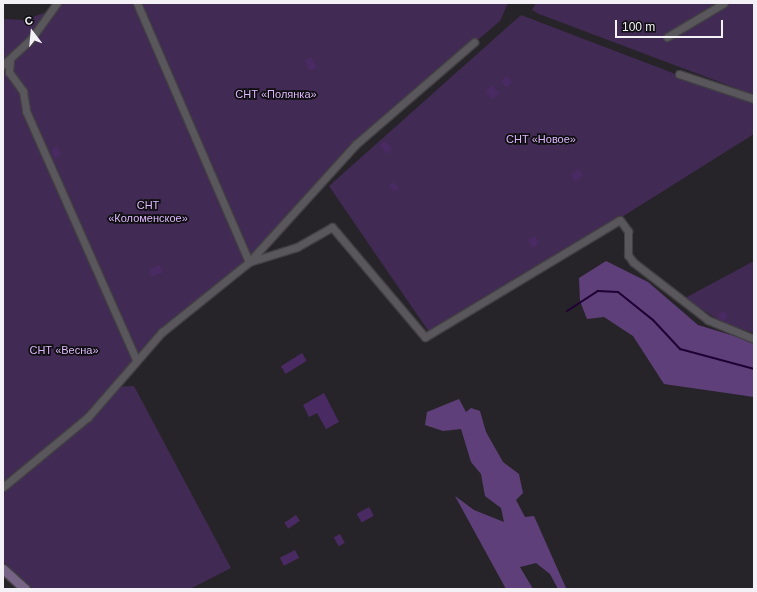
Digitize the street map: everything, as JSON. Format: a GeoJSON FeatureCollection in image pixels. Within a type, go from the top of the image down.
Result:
{"type":"FeatureCollection","features":[{"type":"Feature","properties":{"kind":"main road"},"geometry":{"type":"LineString","coordinates":[[3,569],[25,589]]}},
{"type":"Feature","properties":{"kind":"street"},"geometry":{"type":"LineString","coordinates":[[3,65],[31,39],[57,3]]}},
{"type":"Feature","properties":{"kind":"street"},"geometry":{"type":"LineString","coordinates":[[137,3],[249,262]]}},
{"type":"Feature","properties":{"kind":"street"},"geometry":{"type":"LineString","coordinates":[[667,37],[724,3]]}},
{"type":"Feature","properties":{"kind":"street"},"geometry":{"type":"LineString","coordinates":[[3,487],[88,417],[136,359],[167,327],[249,262],[356,144],[474,42]]}},
{"type":"Feature","properties":{"kind":"street"},"geometry":{"type":"LineString","coordinates":[[10,60],[9,72],[23,91],[26,111],[136,359]]}},
{"type":"Feature","properties":{"kind":"street"},"geometry":{"type":"LineString","coordinates":[[679,74],[754,99]]}},
{"type":"Feature","properties":{"kind":"street"},"geometry":{"type":"LineString","coordinates":[[249,262],[297,247],[332,228],[425,337],[620,220],[628,232],[628,255],[633,262],[708,320],[754,339]]}},
{"type":"Feature","properties":{"kind":"green space"},"geometry":{"type":"Polygon","coordinates":[[[57,3],[508,3],[500,21],[356,144],[249,262],[162,332],[113,387],[134,386],[231,568],[190,589],[33,589],[3,562],[3,19],[25,20],[52,10],[57,3]]]}},
{"type":"Feature","properties":{"kind":"green space"},"geometry":{"type":"Polygon","coordinates":[[[536,3],[754,3],[754,95],[539,14],[532,10],[536,3]]]}},
{"type":"Feature","properties":{"kind":"green space","name":"СНТ «Новое»"},"geometry":{"type":"Polygon","coordinates":[[[521,15],[754,104],[754,134],[539,269],[429,332],[329,186],[521,15]]]}},
{"type":"Feature","properties":{"kind":"green space"},"geometry":{"type":"Polygon","coordinates":[[[754,261],[754,333],[723,323],[685,298],[754,261]]]}},
{"type":"Feature","properties":{"kind":"shaded area"},"geometry":{"type":"Polygon","coordinates":[[[606,261],[648,282],[698,325],[754,342],[754,397],[664,384],[633,336],[604,317],[587,319],[580,301],[579,278],[606,261]]]}},
{"type":"Feature","properties":{"kind":"shaded area"},"geometry":{"type":"Polygon","coordinates":[[[459,399],[466,412],[471,408],[480,411],[486,432],[503,462],[519,474],[523,493],[516,500],[525,517],[534,516],[566,588],[558,589],[550,574],[536,563],[520,567],[533,589],[506,589],[455,496],[474,510],[504,522],[501,508],[485,496],[481,474],[471,462],[461,429],[443,431],[425,425],[427,412],[459,399]]]}},
{"type":"Feature","properties":{"kind":"building"},"geometry":{"type":"Polygon","coordinates":[[[312,57],[317,68],[310,71],[305,60],[312,57]]]}},
{"type":"Feature","properties":{"kind":"building"},"geometry":{"type":"Polygon","coordinates":[[[507,76],[512,82],[506,87],[501,81],[507,76]]]}},
{"type":"Feature","properties":{"kind":"building"},"geometry":{"type":"Polygon","coordinates":[[[492,85],[499,93],[492,99],[485,91],[492,85]]]}},
{"type":"Feature","properties":{"kind":"building"},"geometry":{"type":"Polygon","coordinates":[[[385,141],[392,149],[387,154],[380,146],[385,141]]]}},
{"type":"Feature","properties":{"kind":"building"},"geometry":{"type":"Polygon","coordinates":[[[57,146],[61,155],[55,158],[51,150],[57,146]]]}},
{"type":"Feature","properties":{"kind":"building"},"geometry":{"type":"Polygon","coordinates":[[[578,169],[583,175],[575,182],[570,175],[578,169]]]}},
{"type":"Feature","properties":{"kind":"building"},"geometry":{"type":"Polygon","coordinates":[[[393,182],[399,188],[394,192],[389,186],[393,182]]]}},
{"type":"Feature","properties":{"kind":"building"},"geometry":{"type":"Polygon","coordinates":[[[535,236],[539,244],[532,248],[528,240],[535,236]]]}},
{"type":"Feature","properties":{"kind":"building"},"geometry":{"type":"Polygon","coordinates":[[[160,265],[163,272],[152,277],[149,270],[160,265]]]}},
{"type":"Feature","properties":{"kind":"building"},"geometry":{"type":"Polygon","coordinates":[[[724,311],[728,318],[722,321],[718,314],[724,311]]]}},
{"type":"Feature","properties":{"kind":"building"},"geometry":{"type":"Polygon","coordinates":[[[302,353],[307,361],[286,374],[281,366],[302,353]]]}},
{"type":"Feature","properties":{"kind":"building"},"geometry":{"type":"Polygon","coordinates":[[[324,393],[339,422],[326,429],[317,413],[309,417],[303,405],[324,393]]]}},
{"type":"Feature","properties":{"kind":"building"},"geometry":{"type":"Polygon","coordinates":[[[369,507],[374,516],[362,523],[357,514],[369,507]]]}},
{"type":"Feature","properties":{"kind":"building"},"geometry":{"type":"Polygon","coordinates":[[[296,515],[300,521],[288,529],[284,523],[296,515]]]}},
{"type":"Feature","properties":{"kind":"building"},"geometry":{"type":"Polygon","coordinates":[[[340,534],[345,543],[339,546],[334,537],[340,534]]]}},
{"type":"Feature","properties":{"kind":"building"},"geometry":{"type":"Polygon","coordinates":[[[295,550],[299,558],[284,566],[280,558],[295,550]]]}},
{"type":"Feature","properties":{"kind":"waterway"},"geometry":{"type":"LineString","coordinates":[[567,311],[598,291],[618,292],[653,320],[680,349],[754,369]]}},
{"type":"Feature","properties":{"kind":"park label","name":"СНТ «Полянка»"},"geometry":{"type":"Point","coordinates":[276,94]}},
{"type":"Feature","properties":{"kind":"park label","name":"СНТ «Коломенское»"},"geometry":{"type":"Point","coordinates":[148,212]}},
{"type":"Feature","properties":{"kind":"park label","name":"СНТ «Весна»"},"geometry":{"type":"Point","coordinates":[64,350]}}]}
